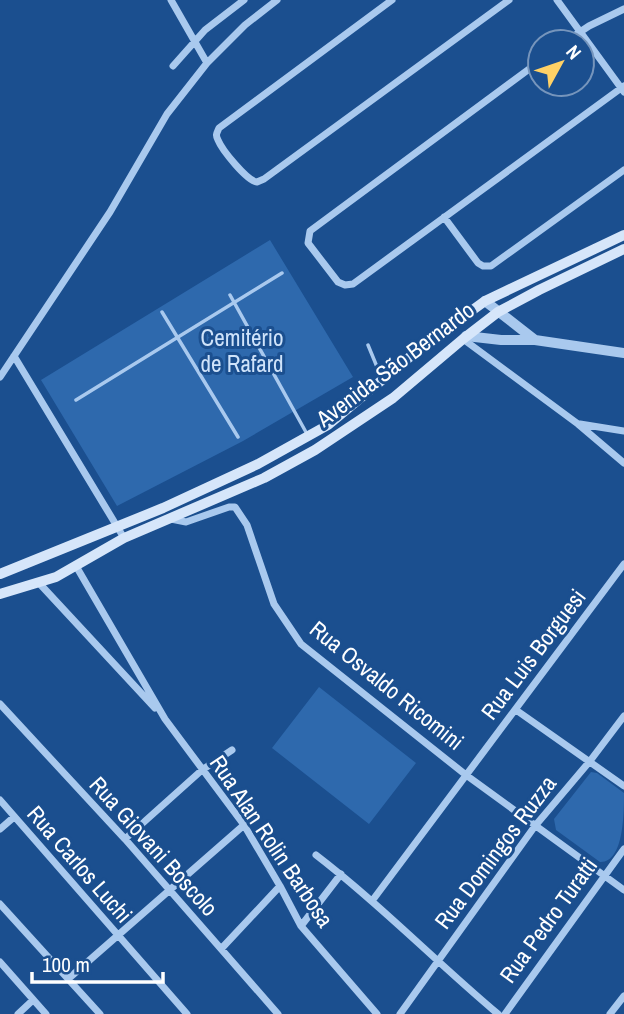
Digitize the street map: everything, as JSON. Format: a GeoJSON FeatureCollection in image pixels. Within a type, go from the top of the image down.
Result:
{"type":"FeatureCollection","features":[{"type":"Feature","properties":{"kind":"main road","name":"Avenida São Bernardo"},"geometry":{"type":"LineString","coordinates":[[0,574],[117,527],[258,464],[308,436],[348,409],[382,379],[485,301],[624,236]]}},
{"type":"Feature","properties":{"kind":"main road","name":"Avenida São Bernardo"},"geometry":{"type":"LineString","coordinates":[[0,594],[39,583],[76,566],[124,538],[264,478],[315,450],[393,398],[464,337],[498,313],[624,249]]}},
{"type":"Feature","properties":{"kind":"main road"},"geometry":{"type":"LineString","coordinates":[[382,379],[393,398]]}},
{"type":"Feature","properties":{"kind":"main road"},"geometry":{"type":"LineString","coordinates":[[258,464],[264,478]]}},
{"type":"Feature","properties":{"kind":"main road"},"geometry":{"type":"LineString","coordinates":[[60,549],[76,566]]}},
{"type":"Feature","properties":{"kind":"main road"},"geometry":{"type":"LineString","coordinates":[[30,560],[39,583]]}},
{"type":"Feature","properties":{"kind":"street"},"geometry":{"type":"LineString","coordinates":[[171,0],[207,63]]}},
{"type":"Feature","properties":{"kind":"street"},"geometry":{"type":"LineString","coordinates":[[173,66],[194,41],[244,0]]}},
{"type":"Feature","properties":{"kind":"street"},"geometry":{"type":"LineString","coordinates":[[0,377],[110,212],[167,114],[207,63],[245,25],[277,0]]}},
{"type":"Feature","properties":{"kind":"street"},"geometry":{"type":"LineString","coordinates":[[392,0],[220,126],[217,139],[249,180],[257,183],[264,179],[509,0]]}},
{"type":"Feature","properties":{"kind":"street"},"geometry":{"type":"LineString","coordinates":[[557,0],[577,28]]}},
{"type":"Feature","properties":{"kind":"street"},"geometry":{"type":"LineString","coordinates":[[588,28],[624,9]]}},
{"type":"Feature","properties":{"kind":"street"},"geometry":{"type":"LineString","coordinates":[[526,71],[313,228],[308,235],[308,243],[338,282],[349,285],[623,89],[596,53]]}},
{"type":"Feature","properties":{"kind":"street"},"geometry":{"type":"LineString","coordinates":[[444,217],[478,263],[491,266],[624,170]]}},
{"type":"Feature","properties":{"kind":"street"},"geometry":{"type":"LineString","coordinates":[[485,301],[535,340]]}},
{"type":"Feature","properties":{"kind":"street"},"geometry":{"type":"LineString","coordinates":[[464,337],[535,340],[624,353]]}},
{"type":"Feature","properties":{"kind":"street"},"geometry":{"type":"LineString","coordinates":[[464,337],[578,424],[624,463]]}},
{"type":"Feature","properties":{"kind":"street"},"geometry":{"type":"LineString","coordinates":[[14,356],[124,538]]}},
{"type":"Feature","properties":{"kind":"street"},"geometry":{"type":"LineString","coordinates":[[578,424],[624,431]]}},
{"type":"Feature","properties":{"kind":"street","name":"Rua Osvaldo Ricomini"},"geometry":{"type":"LineString","coordinates":[[170,518],[186,522],[229,507],[235,508],[247,526],[274,604],[301,644],[466,775],[624,890]]}},
{"type":"Feature","properties":{"kind":"street","name":"Rua Luis Borguesi"},"geometry":{"type":"LineString","coordinates":[[372,901],[624,564]]}},
{"type":"Feature","properties":{"kind":"street"},"geometry":{"type":"LineString","coordinates":[[76,566],[165,719]]}},
{"type":"Feature","properties":{"kind":"street"},"geometry":{"type":"LineString","coordinates":[[39,583],[165,719]]}},
{"type":"Feature","properties":{"kind":"street","name":"Rua Giovani Boscolo"},"geometry":{"type":"LineString","coordinates":[[0,704],[125,839],[278,1014]]}},
{"type":"Feature","properties":{"kind":"street"},"geometry":{"type":"LineString","coordinates":[[516,710],[624,786]]}},
{"type":"Feature","properties":{"kind":"street","name":"Rua Domingos Ruzza"},"geometry":{"type":"LineString","coordinates":[[400,1014],[535,826],[624,716]]}},
{"type":"Feature","properties":{"kind":"street","name":"Rua Alan Rolin Barbosa"},"geometry":{"type":"LineString","coordinates":[[165,719],[244,825],[301,926],[377,1014]]}},
{"type":"Feature","properties":{"kind":"street"},"geometry":{"type":"LineString","coordinates":[[125,839],[202,770],[232,750]]}},
{"type":"Feature","properties":{"kind":"street","name":"Rua Carlos Luchi"},"geometry":{"type":"LineString","coordinates":[[0,800],[187,1014]]}},
{"type":"Feature","properties":{"kind":"street"},"geometry":{"type":"LineString","coordinates":[[0,829],[14,817]]}},
{"type":"Feature","properties":{"kind":"street"},"geometry":{"type":"LineString","coordinates":[[68,979],[244,825]]}},
{"type":"Feature","properties":{"kind":"street","name":"Rua Pedro Turatti"},"geometry":{"type":"LineString","coordinates":[[505,1014],[624,849]]}},
{"type":"Feature","properties":{"kind":"street"},"geometry":{"type":"LineString","coordinates":[[316,855],[372,901],[498,1014]]}},
{"type":"Feature","properties":{"kind":"street"},"geometry":{"type":"LineString","coordinates":[[301,926],[341,874]]}},
{"type":"Feature","properties":{"kind":"street"},"geometry":{"type":"LineString","coordinates":[[220,949],[280,886]]}},
{"type":"Feature","properties":{"kind":"street"},"geometry":{"type":"LineString","coordinates":[[0,904],[100,1014]]}},
{"type":"Feature","properties":{"kind":"street"},"geometry":{"type":"LineString","coordinates":[[0,962],[46,1014]]}},
{"type":"Feature","properties":{"kind":"street"},"geometry":{"type":"LineString","coordinates":[[610,1014],[624,996]]}},
{"type":"Feature","properties":{"kind":"street"},"geometry":{"type":"LineString","coordinates":[[18,1014],[33,1000]]}},
{"type":"Feature","properties":{"kind":"lane"},"geometry":{"type":"LineString","coordinates":[[76,400],[282,273]]}},
{"type":"Feature","properties":{"kind":"lane"},"geometry":{"type":"LineString","coordinates":[[230,295],[308,436]]}},
{"type":"Feature","properties":{"kind":"lane"},"geometry":{"type":"LineString","coordinates":[[162,313],[238,437]]}},
{"type":"Feature","properties":{"kind":"lane"},"geometry":{"type":"LineString","coordinates":[[368,345],[382,379]]}},
{"type":"Feature","properties":{"kind":"green space","name":"Cemitério de Rafard"},"geometry":{"type":"Polygon","coordinates":[[[270,240],[353,377],[243,441],[117,506],[41,380],[270,240]]]}},
{"type":"Feature","properties":{"kind":"green space"},"geometry":{"type":"Polygon","coordinates":[[[319,687],[416,763],[369,824],[272,748],[319,687]]]}},
{"type":"Feature","properties":{"kind":"green space"},"geometry":{"type":"Polygon","coordinates":[[[591,772],[597,773],[624,793],[623,824],[618,846],[608,860],[600,862],[556,830],[554,819],[591,772]]]}}]}
